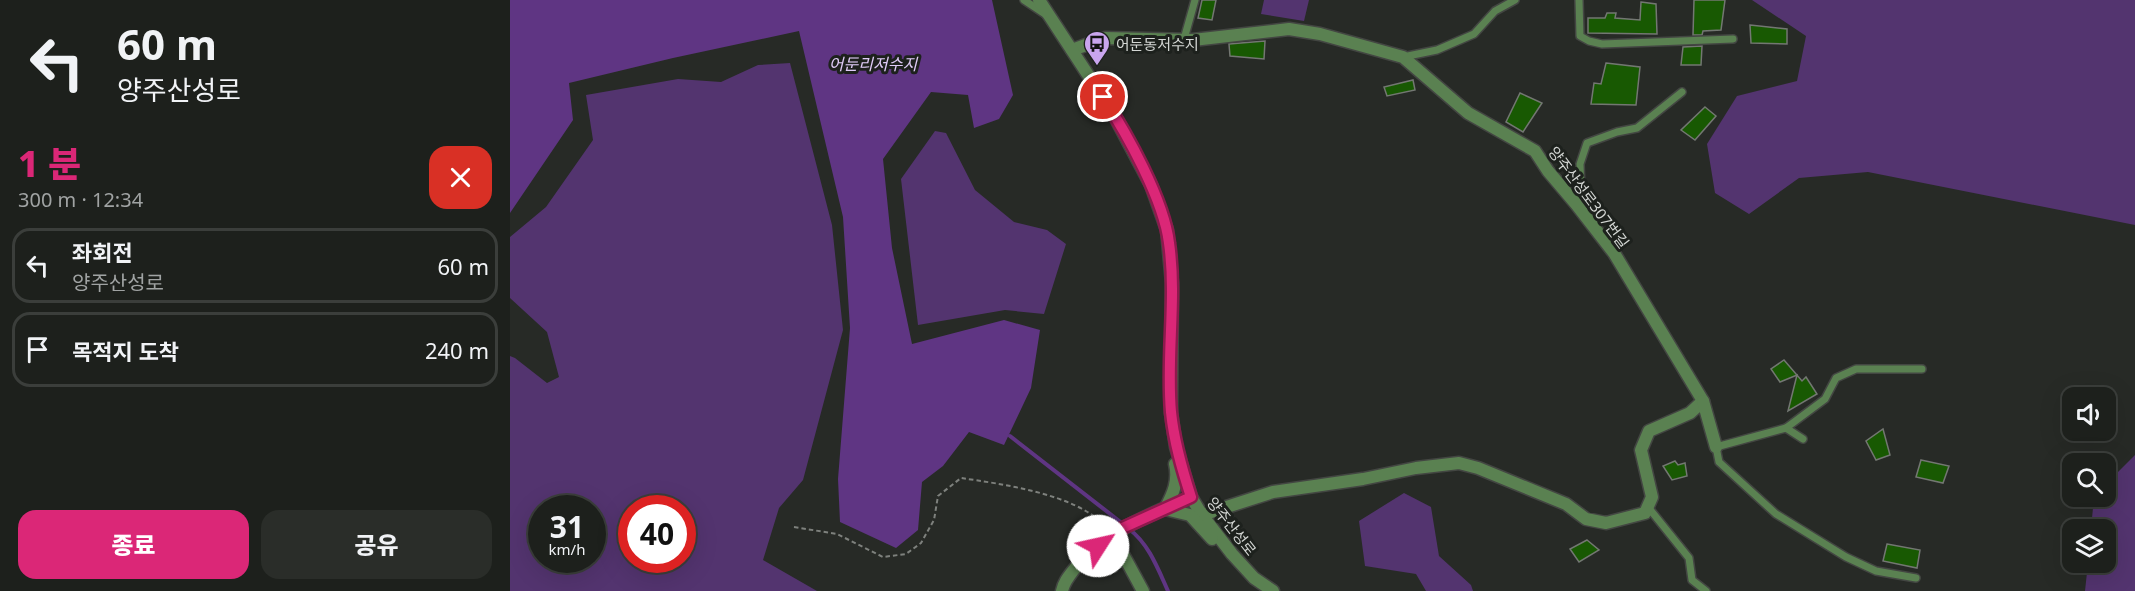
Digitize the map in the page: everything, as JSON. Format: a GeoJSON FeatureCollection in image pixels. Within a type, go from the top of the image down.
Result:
{"type":"FeatureCollection","features":[{"type":"Feature","properties":{"kind":"street","name":"양주산성로"},"geometry":{"type":"LineString","coordinates":[[1039,0],[1113,113],[1151,185],[1167,230],[1172,284],[1170,389],[1173,426],[1176,447],[1191,497],[1232,554],[1254,578],[1273,591]]}},
{"type":"Feature","properties":{"kind":"street","name":"양주산성로307번길"},"geometry":{"type":"LineString","coordinates":[[1072,50],[1105,38],[1184,39],[1289,29],[1320,34],[1403,57],[1468,113],[1535,151],[1548,171],[1614,253],[1703,401],[1716,447]]}},
{"type":"Feature","properties":{"kind":"street"},"geometry":{"type":"LineString","coordinates":[[1202,515],[1274,492],[1459,463],[1478,468],[1566,504],[1586,519],[1606,523],[1645,513],[1652,497],[1641,450],[1649,431],[1690,413],[1703,401]]}},
{"type":"Feature","properties":{"kind":"street"},"geometry":{"type":"LineString","coordinates":[[1165,509],[1176,484],[1177,472],[1168,436],[1173,426]]}},
{"type":"Feature","properties":{"kind":"street"},"geometry":{"type":"LineString","coordinates":[[1062,591],[1064,582],[1084,557],[1115,532],[1191,497]]}},
{"type":"Feature","properties":{"kind":"street"},"geometry":{"type":"LineString","coordinates":[[1165,509],[1190,515],[1222,550],[1232,554]]}},
{"type":"Feature","properties":{"kind":"street"},"geometry":{"type":"LineString","coordinates":[[1115,532],[1143,591]]}},
{"type":"Feature","properties":{"kind":"lane"},"geometry":{"type":"LineString","coordinates":[[1024,0],[1050,16]]}},
{"type":"Feature","properties":{"kind":"lane"},"geometry":{"type":"LineString","coordinates":[[1184,39],[1196,0]]}},
{"type":"Feature","properties":{"kind":"lane","name":"양주산성로307번길"},"geometry":{"type":"LineString","coordinates":[[1403,57],[1437,50],[1474,34],[1501,3],[1515,0]]}},
{"type":"Feature","properties":{"kind":"lane"},"geometry":{"type":"LineString","coordinates":[[1579,0],[1580,36],[1589,41],[1602,44],[1733,39]]}},
{"type":"Feature","properties":{"kind":"lane"},"geometry":{"type":"LineString","coordinates":[[1576,204],[1581,191],[1580,164],[1587,143],[1617,132],[1637,128],[1682,92]]}},
{"type":"Feature","properties":{"kind":"lane"},"geometry":{"type":"LineString","coordinates":[[1916,578],[1876,571],[1856,562],[1776,514],[1719,462],[1716,447],[1786,428],[1825,399],[1836,378],[1856,369],[1922,369]]}},
{"type":"Feature","properties":{"kind":"lane"},"geometry":{"type":"LineString","coordinates":[[1786,428],[1803,439]]}},
{"type":"Feature","properties":{"kind":"lane"},"geometry":{"type":"LineString","coordinates":[[1648,507],[1689,558],[1692,580],[1706,591]]}},
{"type":"Feature","properties":{"kind":"path"},"geometry":{"type":"LineString","coordinates":[[794,526],[837,534],[883,557],[906,554],[921,543],[934,520],[938,496],[961,478],[1021,489],[1068,502],[1096,516],[1115,532]]}},
{"type":"Feature","properties":{"kind":"shaded area"},"geometry":{"type":"Polygon","coordinates":[[[1264,0],[1309,0],[1304,21],[1261,14],[1264,0]]]}},
{"type":"Feature","properties":{"kind":"shaded area"},"geometry":{"type":"Polygon","coordinates":[[[1752,0],[2135,0],[2135,225],[1868,172],[1799,178],[1749,214],[1715,193],[1707,144],[1737,96],[1797,81],[1806,36],[1752,0]]]}},
{"type":"Feature","properties":{"kind":"shaded area"},"geometry":{"type":"Polygon","coordinates":[[[790,63],[832,225],[843,330],[803,480],[779,508],[763,560],[817,591],[510,591],[510,356],[547,383],[559,377],[547,332],[510,298],[510,237],[546,207],[593,140],[586,95],[678,79],[721,82],[758,65],[790,63]]]}},
{"type":"Feature","properties":{"kind":"shaded area"},"geometry":{"type":"Polygon","coordinates":[[[935,131],[946,133],[975,190],[1014,222],[1047,230],[1066,244],[1044,314],[1005,310],[918,325],[901,179],[935,131]]]}},
{"type":"Feature","properties":{"kind":"shaded area"},"geometry":{"type":"Polygon","coordinates":[[[2135,455],[2135,591],[2085,591],[2087,573],[2116,573],[2116,519],[2092,519],[2093,507],[2116,507],[2116,474],[2135,455]]]}},
{"type":"Feature","properties":{"kind":"shaded area"},"geometry":{"type":"Polygon","coordinates":[[[1404,493],[1431,507],[1439,556],[1471,585],[1473,591],[1426,591],[1416,574],[1365,566],[1359,521],[1404,493]]]}},
{"type":"Feature","properties":{"kind":"water","name":"어둔리저수지"},"geometry":{"type":"Polygon","coordinates":[[[510,0],[992,0],[1013,95],[999,119],[974,128],[968,95],[931,92],[883,159],[892,248],[912,344],[1004,320],[1040,330],[1031,388],[1004,445],[969,432],[943,466],[922,482],[918,530],[896,548],[840,522],[838,479],[850,328],[843,217],[799,31],[569,83],[573,120],[510,213],[510,0]]]}},
{"type":"Feature","properties":{"kind":"building"},"geometry":{"type":"Polygon","coordinates":[[[1202,0],[1216,0],[1212,20],[1198,18],[1202,0]]]}},
{"type":"Feature","properties":{"kind":"building"},"geometry":{"type":"Polygon","coordinates":[[[1694,0],[1725,0],[1721,30],[1703,31],[1702,35],[1693,35],[1694,0]]]}},
{"type":"Feature","properties":{"kind":"building"},"geometry":{"type":"Polygon","coordinates":[[[1641,2],[1656,4],[1657,34],[1588,33],[1588,18],[1605,18],[1607,13],[1616,13],[1615,18],[1640,20],[1641,2]]]}},
{"type":"Feature","properties":{"kind":"building"},"geometry":{"type":"Polygon","coordinates":[[[1750,25],[1787,29],[1787,44],[1751,43],[1750,25]]]}},
{"type":"Feature","properties":{"kind":"building"},"geometry":{"type":"Polygon","coordinates":[[[1265,41],[1264,59],[1230,56],[1229,44],[1265,41]]]}},
{"type":"Feature","properties":{"kind":"building"},"geometry":{"type":"Polygon","coordinates":[[[1702,46],[1701,65],[1681,65],[1683,47],[1702,46]]]}},
{"type":"Feature","properties":{"kind":"building"},"geometry":{"type":"Polygon","coordinates":[[[1606,63],[1640,67],[1636,105],[1591,104],[1594,83],[1601,84],[1606,63]]]}},
{"type":"Feature","properties":{"kind":"building"},"geometry":{"type":"Polygon","coordinates":[[[1413,80],[1415,90],[1387,96],[1384,87],[1413,80]]]}},
{"type":"Feature","properties":{"kind":"building"},"geometry":{"type":"Polygon","coordinates":[[[1520,93],[1542,103],[1523,132],[1506,122],[1520,93]]]}},
{"type":"Feature","properties":{"kind":"building"},"geometry":{"type":"Polygon","coordinates":[[[1705,107],[1716,116],[1695,140],[1681,130],[1705,107]]]}},
{"type":"Feature","properties":{"kind":"building"},"geometry":{"type":"Polygon","coordinates":[[[1784,360],[1797,375],[1780,382],[1771,369],[1784,360]]]}},
{"type":"Feature","properties":{"kind":"building"},"geometry":{"type":"Polygon","coordinates":[[[1797,375],[1802,381],[1806,377],[1817,394],[1788,411],[1797,375]]]}},
{"type":"Feature","properties":{"kind":"building"},"geometry":{"type":"Polygon","coordinates":[[[1883,429],[1890,455],[1876,460],[1866,441],[1883,429]]]}},
{"type":"Feature","properties":{"kind":"building"},"geometry":{"type":"Polygon","coordinates":[[[1921,460],[1949,466],[1943,483],[1916,477],[1921,460]]]}},
{"type":"Feature","properties":{"kind":"building"},"geometry":{"type":"Polygon","coordinates":[[[1675,461],[1678,465],[1685,463],[1687,476],[1672,480],[1663,466],[1675,461]]]}},
{"type":"Feature","properties":{"kind":"building"},"geometry":{"type":"Polygon","coordinates":[[[1587,540],[1599,550],[1579,562],[1570,549],[1587,540]]]}},
{"type":"Feature","properties":{"kind":"building"},"geometry":{"type":"Polygon","coordinates":[[[1887,544],[1920,550],[1917,568],[1883,561],[1887,544]]]}},
{"type":"Feature","properties":{"kind":"waterway"},"geometry":{"type":"LineString","coordinates":[[1010,436],[1123,524]]}},
{"type":"Feature","properties":{"kind":"waterway"},"geometry":{"type":"LineString","coordinates":[[1129,529],[1147,549],[1168,591]]}},
{"type":"Feature","properties":{"kind":"place","name":"어둔동저수지"},"geometry":{"type":"Point","coordinates":[1097,67]}},
{"type":"Feature","properties":{"kind":"route"},"geometry":{"type":"LineString","coordinates":[[1098,546],[1118,530],[1191,497],[1176,447],[1172,413],[1170,382],[1172,284],[1167,230],[1151,185],[1103,97]]}}]}
